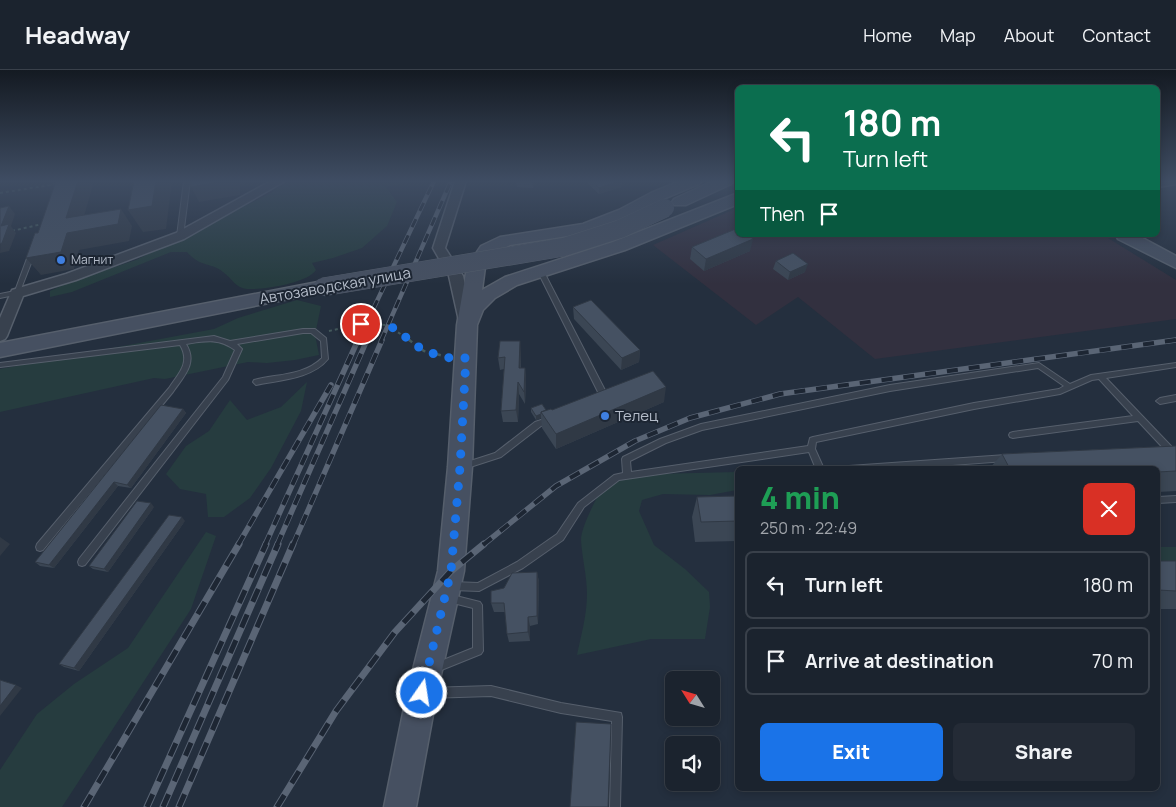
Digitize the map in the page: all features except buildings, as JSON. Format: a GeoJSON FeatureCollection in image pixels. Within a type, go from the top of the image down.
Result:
{"type":"FeatureCollection","features":[{"type":"Feature","properties":{"kind":"main road"},"geometry":{"type":"LineString","coordinates":[[400,807],[425,682],[451,571],[460,467],[467,325],[476,267],[487,250],[506,241],[588,228],[620,215]]}},
{"type":"Feature","properties":{"kind":"main road","name":"Автозаводская улица"},"geometry":{"type":"LineString","coordinates":[[0,350],[323,287],[564,247],[620,228],[648,215]]}},
{"type":"Feature","properties":{"kind":"main road"},"geometry":{"type":"LineString","coordinates":[[467,325],[475,307],[488,294],[511,281],[619,246],[695,215]]}},
{"type":"Feature","properties":{"kind":"main road"},"geometry":{"type":"LineString","coordinates":[[1128,237],[1176,263]]}},
{"type":"Feature","properties":{"kind":"street"},"geometry":{"type":"LineString","coordinates":[[0,336],[17,293],[71,277],[180,236],[217,215]]}},
{"type":"Feature","properties":{"kind":"street"},"geometry":{"type":"LineString","coordinates":[[450,215],[439,248],[456,276],[467,325]]}},
{"type":"Feature","properties":{"kind":"lane"},"geometry":{"type":"LineString","coordinates":[[180,236],[182,215]]}},
{"type":"Feature","properties":{"kind":"lane"},"geometry":{"type":"LineString","coordinates":[[0,296],[17,293],[42,224]]}},
{"type":"Feature","properties":{"kind":"lane"},"geometry":{"type":"LineString","coordinates":[[541,272],[606,398],[598,401]]}},
{"type":"Feature","properties":{"kind":"lane"},"geometry":{"type":"LineString","coordinates":[[230,343],[264,336],[313,331],[324,340],[325,359],[320,365],[295,374],[256,382]]}},
{"type":"Feature","properties":{"kind":"lane"},"geometry":{"type":"LineString","coordinates":[[0,365],[214,338],[230,343],[239,349],[226,378],[82,562]]}},
{"type":"Feature","properties":{"kind":"lane"},"geometry":{"type":"LineString","coordinates":[[40,547],[171,390],[189,362],[188,351],[182,342]]}},
{"type":"Feature","properties":{"kind":"lane"},"geometry":{"type":"LineString","coordinates":[[626,475],[626,459],[663,441],[701,427],[881,390],[1039,365],[1070,387]]}},
{"type":"Feature","properties":{"kind":"lane"},"geometry":{"type":"LineString","coordinates":[[818,466],[810,449],[813,440],[974,406],[1060,391],[1091,378],[1176,365]]}},
{"type":"Feature","properties":{"kind":"lane"},"geometry":{"type":"LineString","coordinates":[[1100,377],[1172,448]]}},
{"type":"Feature","properties":{"kind":"lane"},"geometry":{"type":"LineString","coordinates":[[1160,401],[1176,398]]}},
{"type":"Feature","properties":{"kind":"lane"},"geometry":{"type":"LineString","coordinates":[[460,467],[498,455],[538,424],[555,418]]}},
{"type":"Feature","properties":{"kind":"lane"},"geometry":{"type":"LineString","coordinates":[[1013,435],[1140,418]]}},
{"type":"Feature","properties":{"kind":"lane"},"geometry":{"type":"LineString","coordinates":[[1154,449],[1172,448]]}},
{"type":"Feature","properties":{"kind":"lane"},"geometry":{"type":"LineString","coordinates":[[446,592],[479,587],[520,565],[560,537],[581,505],[617,477],[810,449]]}},
{"type":"Feature","properties":{"kind":"lane"},"geometry":{"type":"LineString","coordinates":[[895,466],[1018,458]]}},
{"type":"Feature","properties":{"kind":"lane"},"geometry":{"type":"LineString","coordinates":[[1160,500],[1176,499]]}},
{"type":"Feature","properties":{"kind":"lane"},"geometry":{"type":"LineString","coordinates":[[425,682],[478,651],[477,605],[446,592]]}},
{"type":"Feature","properties":{"kind":"lane"},"geometry":{"type":"LineString","coordinates":[[425,682],[491,691],[561,708],[617,717],[615,807]]}},
{"type":"Feature","properties":{"kind":"path"},"geometry":{"type":"LineString","coordinates":[[7,232],[42,224]]}},
{"type":"Feature","properties":{"kind":"path"},"geometry":{"type":"LineString","coordinates":[[313,331],[333,332],[361,324],[388,325],[424,351],[450,358],[466,358]]}},
{"type":"Feature","properties":{"kind":"shaded area"},"geometry":{"type":"Polygon","coordinates":[[[720,215],[735,215],[735,237],[1106,237],[1176,280],[1176,319],[875,359],[798,297],[756,325],[653,245],[720,215]]]}},
{"type":"Feature","properties":{"kind":"green space"},"geometry":{"type":"Polygon","coordinates":[[[226,215],[391,215],[387,226],[362,248],[312,263],[316,270],[311,275],[284,285],[243,288],[219,269],[201,263],[187,252],[171,252],[72,292],[50,297],[50,291],[72,281],[136,260],[226,215]]]}},
{"type":"Feature","properties":{"kind":"green space"},"geometry":{"type":"Polygon","coordinates":[[[297,300],[321,306],[315,335],[319,355],[267,363],[248,362],[165,379],[154,378],[0,412],[0,369],[214,329],[238,318],[297,300]]]}},
{"type":"Feature","properties":{"kind":"green space"},"geometry":{"type":"Polygon","coordinates":[[[307,382],[301,411],[271,468],[250,498],[224,517],[208,517],[206,494],[180,489],[166,474],[186,446],[209,431],[230,400],[247,420],[281,407],[307,382]]]}},
{"type":"Feature","properties":{"kind":"green space"},"geometry":{"type":"Polygon","coordinates":[[[735,472],[735,490],[710,495],[663,494],[642,500],[639,511],[654,545],[685,569],[709,592],[710,607],[705,639],[651,639],[577,655],[587,602],[581,540],[582,533],[593,506],[612,475],[735,472]]]}},
{"type":"Feature","properties":{"kind":"green space"},"geometry":{"type":"Polygon","coordinates":[[[206,532],[216,536],[191,609],[62,807],[0,807],[0,770],[37,714],[74,684],[128,648],[206,532]]]}},
{"type":"Feature","properties":{"kind":"green space"},"geometry":{"type":"Polygon","coordinates":[[[1160,547],[1176,547],[1176,562],[1160,562],[1160,547]]]}},
{"type":"Feature","properties":{"kind":"railway"},"geometry":{"type":"LineString","coordinates":[[358,341],[418,215]]}},
{"type":"Feature","properties":{"kind":"railway"},"geometry":{"type":"LineString","coordinates":[[381,341],[436,215]]}},
{"type":"Feature","properties":{"kind":"railway"},"geometry":{"type":"LineString","coordinates":[[366,341],[373,326]]}},
{"type":"Feature","properties":{"kind":"railway"},"geometry":{"type":"LineString","coordinates":[[265,545],[358,340]]}},
{"type":"Feature","properties":{"kind":"railway"},"geometry":{"type":"LineString","coordinates":[[277,545],[367,340]]}},
{"type":"Feature","properties":{"kind":"railway"},"geometry":{"type":"LineString","coordinates":[[293,545],[382,340]]}},
{"type":"Feature","properties":{"kind":"railway"},"geometry":{"type":"LineString","coordinates":[[483,545],[556,486],[635,441],[690,418],[780,394],[1176,340],[1169,341]]}},
{"type":"Feature","properties":{"kind":"railway"},"geometry":{"type":"LineString","coordinates":[[238,545],[331,385]]}},
{"type":"Feature","properties":{"kind":"railway"},"geometry":{"type":"LineString","coordinates":[[84,807],[239,544]]}},
{"type":"Feature","properties":{"kind":"railway"},"geometry":{"type":"LineString","coordinates":[[147,807],[266,544]]}},
{"type":"Feature","properties":{"kind":"railway"},"geometry":{"type":"LineString","coordinates":[[163,807],[278,544]]}},
{"type":"Feature","properties":{"kind":"railway"},"geometry":{"type":"LineString","coordinates":[[179,807],[293,544]]}},
{"type":"Feature","properties":{"kind":"railway"},"geometry":{"type":"LineString","coordinates":[[277,807],[336,711],[395,632],[451,571],[484,544]]}},
{"type":"Feature","properties":{"kind":"place","name":"Магнит"},"geometry":{"type":"Point","coordinates":[61,260]}},
{"type":"Feature","properties":{"kind":"place","name":"Телец"},"geometry":{"type":"Point","coordinates":[605,416]}},
{"type":"Feature","properties":{"kind":"route"},"geometry":{"type":"LineString","coordinates":[[361,324],[388,325],[424,351],[450,358],[466,358],[460,467],[451,571],[422,693]]}}]}
